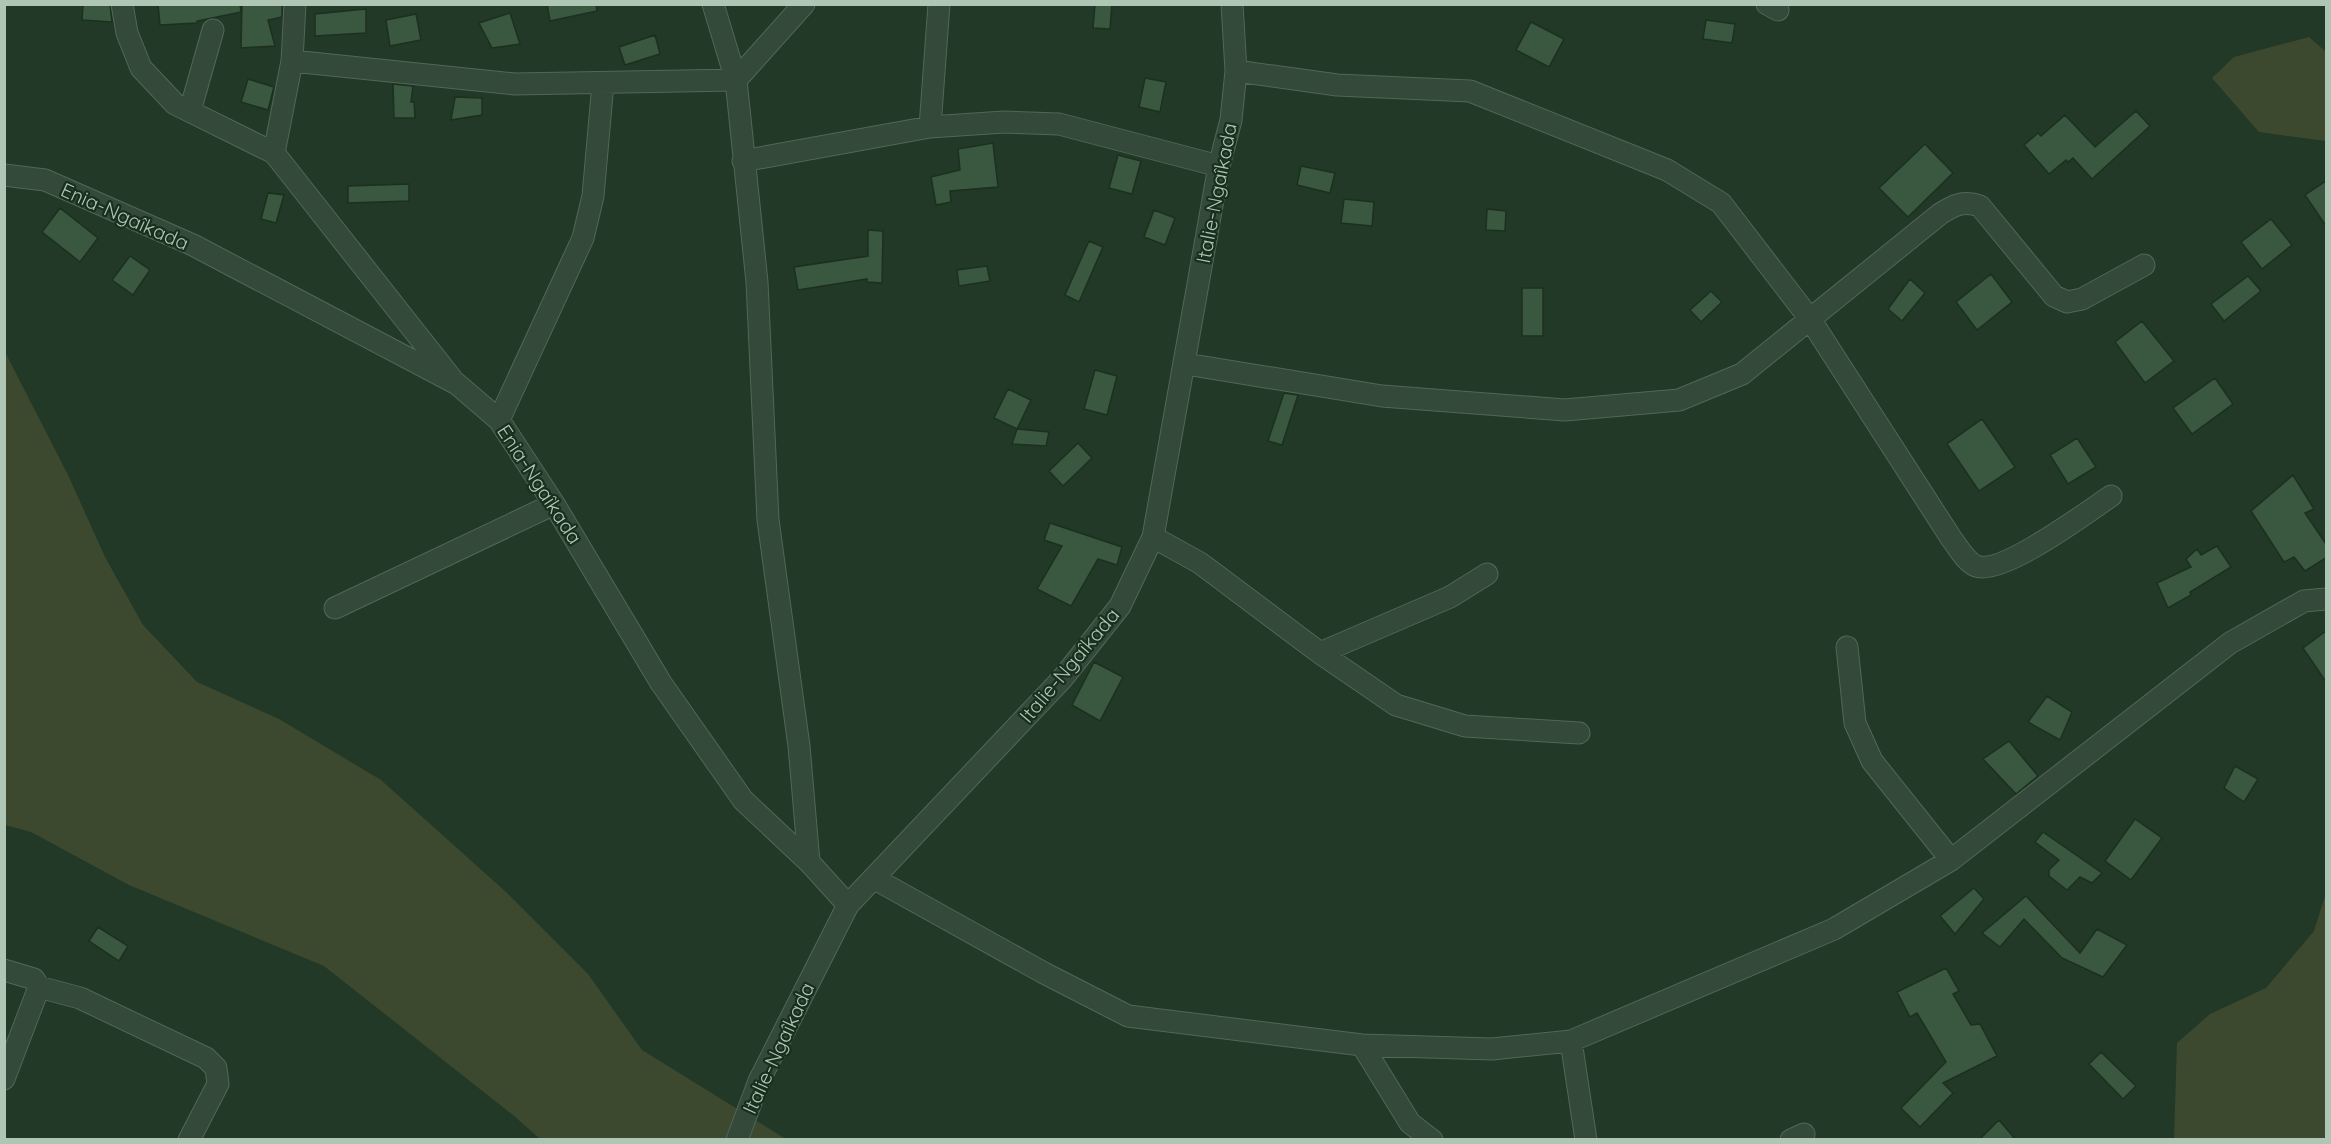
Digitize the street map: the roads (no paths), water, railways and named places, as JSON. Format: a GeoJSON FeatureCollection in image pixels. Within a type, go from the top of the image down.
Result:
{"type":"FeatureCollection","features":[{"type":"Feature","properties":{"kind":"street"},"geometry":{"type":"LineString","coordinates":[[122,4],[127,33],[141,68],[175,104],[274,153],[457,384]]}},
{"type":"Feature","properties":{"kind":"street"},"geometry":{"type":"LineString","coordinates":[[274,153],[292,61],[295,4]]}},
{"type":"Feature","properties":{"kind":"street"},"geometry":{"type":"LineString","coordinates":[[713,4],[736,80],[757,282],[768,520],[799,746],[809,862]]}},
{"type":"Feature","properties":{"kind":"street"},"geometry":{"type":"LineString","coordinates":[[292,61],[515,84],[736,80],[804,4]]}},
{"type":"Feature","properties":{"kind":"street"},"geometry":{"type":"LineString","coordinates":[[930,127],[939,4]]}},
{"type":"Feature","properties":{"kind":"street","name":"Italie-Ngaîkada"},"geometry":{"type":"LineString","coordinates":[[736,1140],[759,1081],[848,905],[1062,679],[1120,606],[1153,537],[1186,364],[1219,166],[1231,120],[1236,71],[1232,4]]}},
{"type":"Feature","properties":{"kind":"street"},"geometry":{"type":"LineString","coordinates":[[190,111],[213,30]]}},
{"type":"Feature","properties":{"kind":"street"},"geometry":{"type":"LineString","coordinates":[[1236,71],[1337,85],[1470,91],[1667,170],[1721,203],[1810,319],[1951,538],[1968,560],[1977,566],[1995,566],[2025,553],[2111,496]]}},
{"type":"Feature","properties":{"kind":"street"},"geometry":{"type":"LineString","coordinates":[[499,420],[583,237],[593,195],[603,83]]}},
{"type":"Feature","properties":{"kind":"street"},"geometry":{"type":"LineString","coordinates":[[743,161],[930,127],[1004,122],[1059,124],[1219,166]]}},
{"type":"Feature","properties":{"kind":"street","name":"Enia-Ngaîkada"},"geometry":{"type":"LineString","coordinates":[[4,175],[45,180],[193,245],[457,384],[499,420],[554,504],[661,683],[743,800],[809,862],[848,905]]}},
{"type":"Feature","properties":{"kind":"street"},"geometry":{"type":"LineString","coordinates":[[1186,364],[1382,396],[1565,410],[1679,400],[1742,374],[1940,214],[1956,204],[1968,202],[1980,206],[2054,296],[2067,302],[2082,300],[2144,265]]}},
{"type":"Feature","properties":{"kind":"street"},"geometry":{"type":"LineString","coordinates":[[335,608],[554,504]]}},
{"type":"Feature","properties":{"kind":"street"},"geometry":{"type":"LineString","coordinates":[[1153,537],[1200,564],[1320,653],[1396,705],[1465,726],[1579,733]]}},
{"type":"Feature","properties":{"kind":"street"},"geometry":{"type":"LineString","coordinates":[[1320,653],[1450,597],[1487,574]]}},
{"type":"Feature","properties":{"kind":"street"},"geometry":{"type":"LineString","coordinates":[[875,879],[1044,973],[1128,1016],[1362,1045],[1492,1049],[1571,1041],[1834,929],[1951,860],[2230,642],[2304,601],[2326,599]]}},
{"type":"Feature","properties":{"kind":"street"},"geometry":{"type":"LineString","coordinates":[[1847,647],[1855,723],[1872,761],[1951,860]]}},
{"type":"Feature","properties":{"kind":"street"},"geometry":{"type":"LineString","coordinates":[[4,970],[33,979],[39,987],[80,998],[206,1058],[216,1068],[218,1084],[189,1140]]}},
{"type":"Feature","properties":{"kind":"street"},"geometry":{"type":"LineString","coordinates":[[4,1079],[39,987]]}},
{"type":"Feature","properties":{"kind":"street"},"geometry":{"type":"LineString","coordinates":[[1571,1041],[1586,1140]]}},
{"type":"Feature","properties":{"kind":"street"},"geometry":{"type":"LineString","coordinates":[[1362,1045],[1410,1123],[1432,1140]]}}]}
